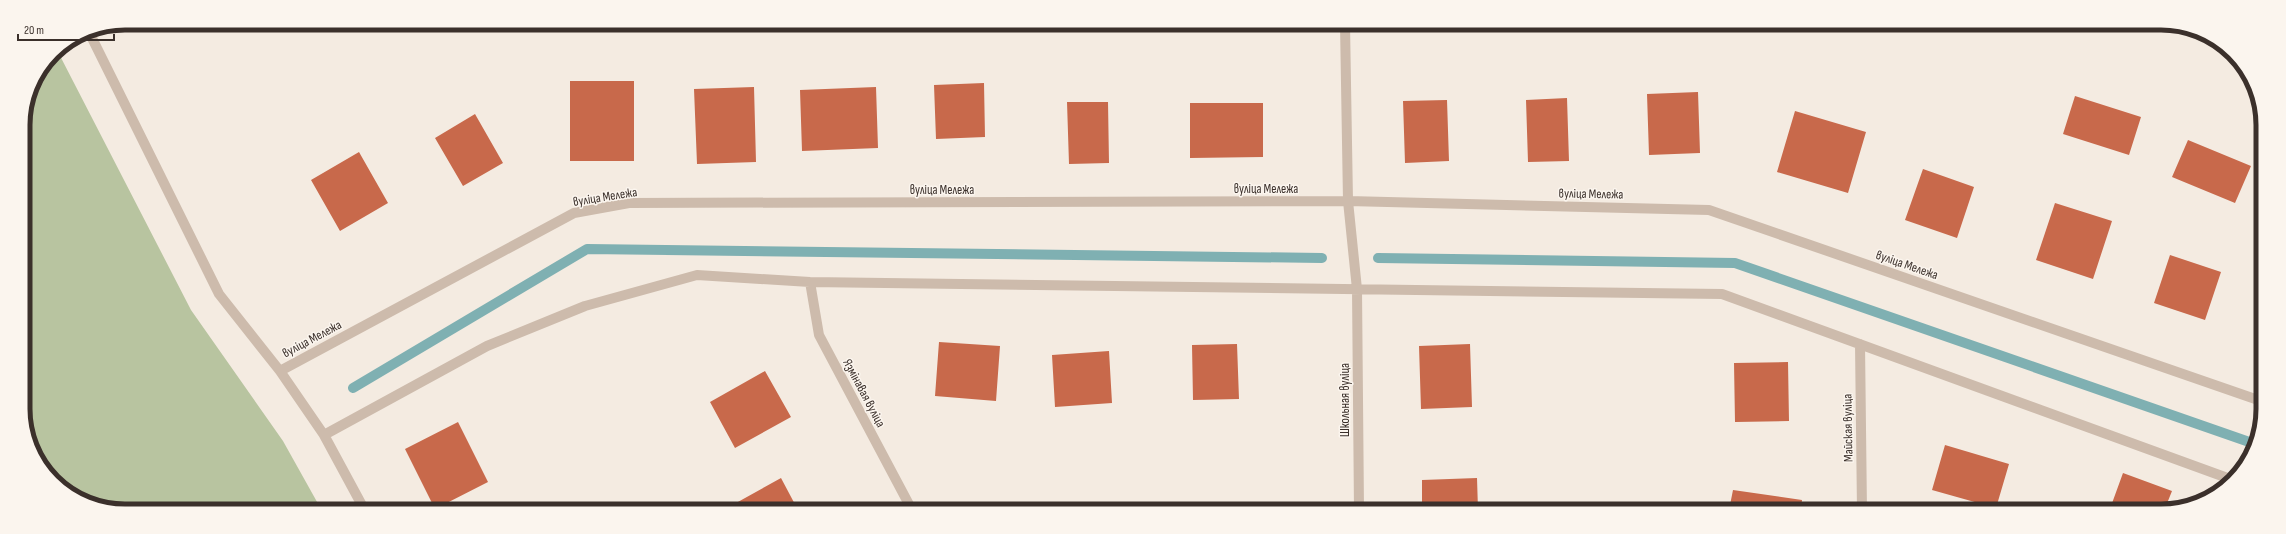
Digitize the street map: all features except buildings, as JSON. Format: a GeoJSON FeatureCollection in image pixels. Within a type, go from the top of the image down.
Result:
{"type":"FeatureCollection","features":[{"type":"Feature","properties":{"kind":"street","name":"Школьная вуліца"},"geometry":{"type":"LineString","coordinates":[[1345,30],[1348,201],[1357,289],[1358,504]]}},
{"type":"Feature","properties":{"kind":"street"},"geometry":{"type":"LineString","coordinates":[[91,36],[218,294],[280,371],[324,435],[361,504]]}},
{"type":"Feature","properties":{"kind":"street","name":"вуліца Мележа"},"geometry":{"type":"LineString","coordinates":[[280,371],[574,213],[630,203],[1348,201],[1709,210],[2256,399]]}},
{"type":"Feature","properties":{"kind":"street"},"geometry":{"type":"LineString","coordinates":[[324,435],[487,346],[585,306],[697,275],[810,282],[1722,294],[2226,478]]}},
{"type":"Feature","properties":{"kind":"street","name":"Язмінавая вуліца"},"geometry":{"type":"LineString","coordinates":[[810,282],[819,335],[909,504]]}},
{"type":"Feature","properties":{"kind":"street","name":"Майская вуліца"},"geometry":{"type":"LineString","coordinates":[[1860,344],[1862,504]]}},
{"type":"Feature","properties":{"kind":"green space"},"geometry":{"type":"Polygon","coordinates":[[[60,56],[191,310],[283,441],[318,504],[125,504],[106,502],[94,499],[72,488],[58,476],[43,457],[33,434],[30,409],[30,119],[33,100],[37,89],[46,72],[60,56]]]}},
{"type":"Feature","properties":{"kind":"waterway"},"geometry":{"type":"LineString","coordinates":[[353,388],[587,249],[1322,258]]}},
{"type":"Feature","properties":{"kind":"waterway"},"geometry":{"type":"LineString","coordinates":[[1378,258],[1735,263],[2250,442]]}}]}
